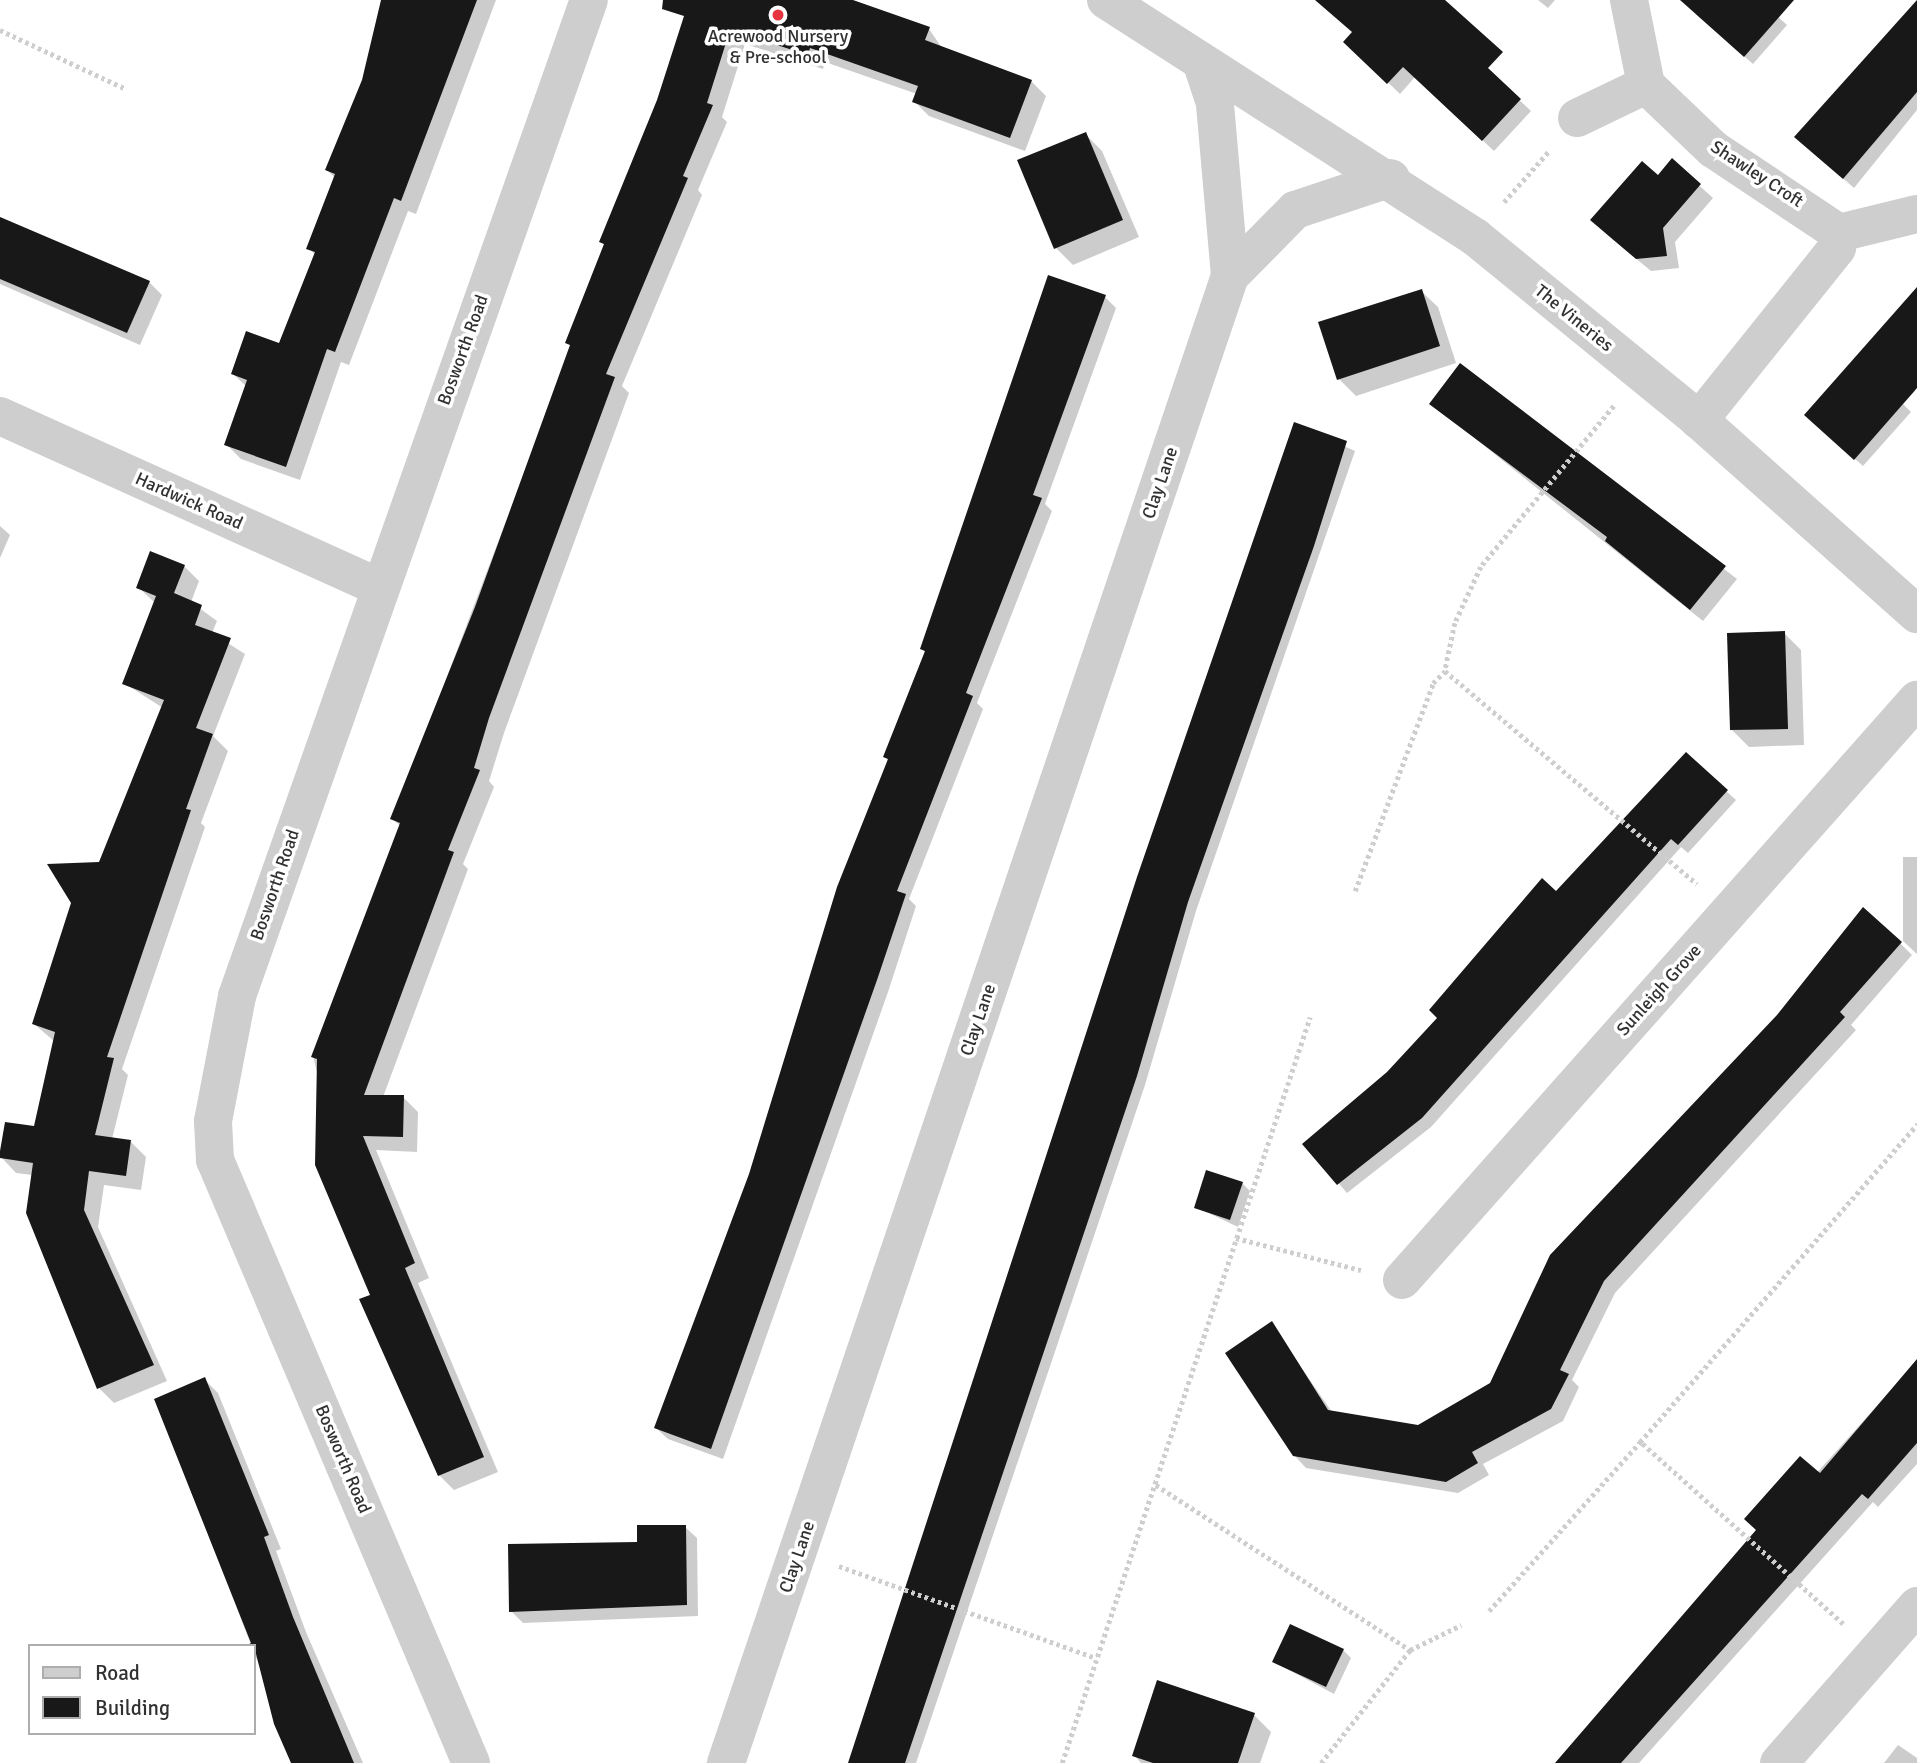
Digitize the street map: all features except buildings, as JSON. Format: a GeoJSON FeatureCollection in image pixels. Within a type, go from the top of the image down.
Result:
{"type":"FeatureCollection","features":[{"type":"Feature","properties":{"kind":"street","name":"Bosworth Road"},"geometry":{"type":"LineString","coordinates":[[471,1763],[215,1160],[218,1086],[237,996],[378,587],[589,0]]}},
{"type":"Feature","properties":{"kind":"street"},"geometry":{"type":"LineString","coordinates":[[1106,0],[1201,61]]}},
{"type":"Feature","properties":{"kind":"street"},"geometry":{"type":"LineString","coordinates":[[1577,118],[1646,85],[1629,0]]}},
{"type":"Feature","properties":{"kind":"street","name":"The Vineries"},"geometry":{"type":"LineString","coordinates":[[1201,61],[1391,178],[1475,237],[1699,420],[1917,614]]}},
{"type":"Feature","properties":{"kind":"street","name":"Clay Lane"},"geometry":{"type":"LineString","coordinates":[[726,1763],[1230,276],[1215,103],[1201,61]]}},
{"type":"Feature","properties":{"kind":"street","name":"Shawley Croft"},"geometry":{"type":"LineString","coordinates":[[1646,85],[1713,149],[1839,233]]}},
{"type":"Feature","properties":{"kind":"street","name":"Clay Lane"},"geometry":{"type":"LineString","coordinates":[[1230,276],[1295,210],[1391,178]]}},
{"type":"Feature","properties":{"kind":"street"},"geometry":{"type":"LineString","coordinates":[[1699,420],[1837,248],[1839,233],[1917,214]]}},
{"type":"Feature","properties":{"kind":"street","name":"Hardwick Road"},"geometry":{"type":"LineString","coordinates":[[0,416],[378,587]]}},
{"type":"Feature","properties":{"kind":"street","name":"Sunleigh Grove"},"geometry":{"type":"LineString","coordinates":[[1402,1280],[1917,700]]}},
{"type":"Feature","properties":{"kind":"street"},"geometry":{"type":"LineString","coordinates":[[1779,1763],[1917,1606]]}},
{"type":"Feature","properties":{"kind":"path"},"geometry":{"type":"LineString","coordinates":[[0,30],[124,88]]}},
{"type":"Feature","properties":{"kind":"path"},"geometry":{"type":"LineString","coordinates":[[1475,237],[1577,118]]}},
{"type":"Feature","properties":{"kind":"path"},"geometry":{"type":"LineString","coordinates":[[1355,891],[1433,683],[1445,671],[1455,623],[1481,567],[1640,372]]}},
{"type":"Feature","properties":{"kind":"path"},"geometry":{"type":"LineString","coordinates":[[1445,671],[1730,911]]}},
{"type":"Feature","properties":{"kind":"path"},"geometry":{"type":"LineString","coordinates":[[1062,1763],[1310,1017]]}},
{"type":"Feature","properties":{"kind":"path"},"geometry":{"type":"LineString","coordinates":[[1489,1611],[1917,1124]]}},
{"type":"Feature","properties":{"kind":"path"},"geometry":{"type":"LineString","coordinates":[[1236,1238],[1402,1280]]}},
{"type":"Feature","properties":{"kind":"path"},"geometry":{"type":"LineString","coordinates":[[1640,1442],[1875,1653]]}},
{"type":"Feature","properties":{"kind":"path"},"geometry":{"type":"LineString","coordinates":[[1156,1485],[1410,1650]]}},
{"type":"Feature","properties":{"kind":"path"},"geometry":{"type":"LineString","coordinates":[[799,1552],[1096,1658]]}},
{"type":"Feature","properties":{"kind":"path"},"geometry":{"type":"LineString","coordinates":[[1321,1763],[1410,1650],[1461,1625]]}},
{"type":"Feature","properties":{"kind":"place","name":"Acrewood Nursery & Pre-school"},"geometry":{"type":"Point","coordinates":[778,15]}}]}
